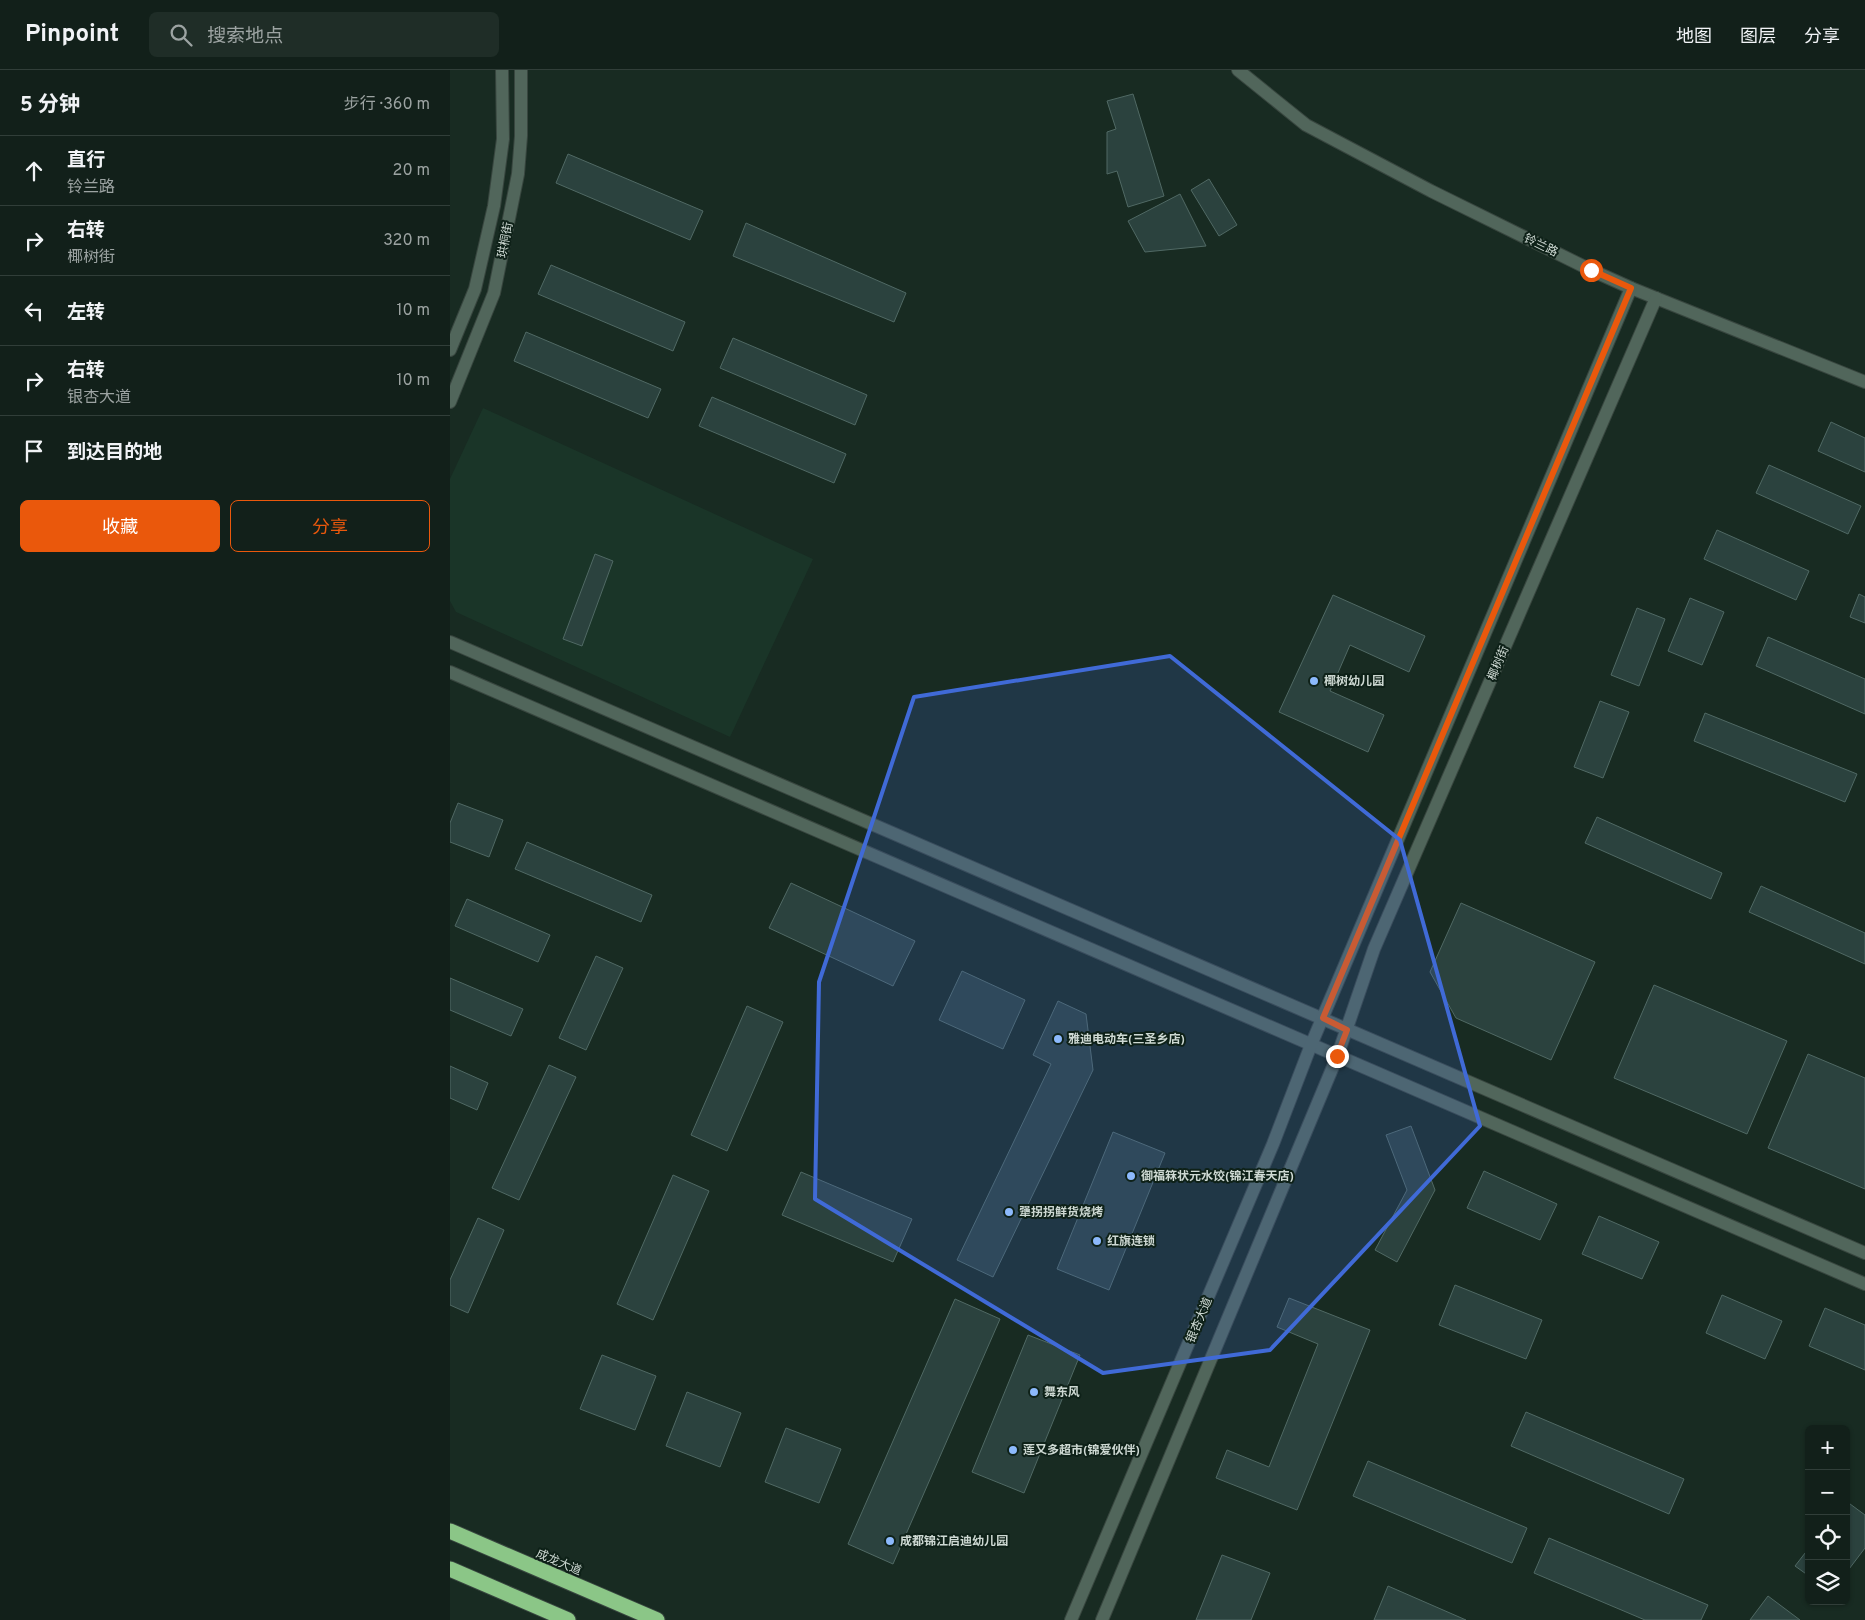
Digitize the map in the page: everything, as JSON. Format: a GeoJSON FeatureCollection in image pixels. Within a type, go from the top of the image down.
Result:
{"type":"FeatureCollection","features":[{"type":"Feature","properties":{"kind":"highway","name":"成龙大道"},"geometry":{"type":"LineString","coordinates":[[450,1531],[657,1620]]}},
{"type":"Feature","properties":{"kind":"highway"},"geometry":{"type":"LineString","coordinates":[[450,1569],[568,1620]]}},
{"type":"Feature","properties":{"kind":"street","name":"珙桐街"},"geometry":{"type":"LineString","coordinates":[[450,350],[475,289],[494,206],[503,139],[502,70]]}},
{"type":"Feature","properties":{"kind":"street","name":"珙桐街"},"geometry":{"type":"LineString","coordinates":[[450,402],[494,293],[518,174],[521,136],[522,70]]}},
{"type":"Feature","properties":{"kind":"street","name":"铃兰路"},"geometry":{"type":"LineString","coordinates":[[1238,70],[1306,125],[1432,191],[1631,288],[1865,382]]}},
{"type":"Feature","properties":{"kind":"street","name":"椰树街"},"geometry":{"type":"LineString","coordinates":[[1323,1018],[1631,288]]}},
{"type":"Feature","properties":{"kind":"street","name":"椰树街"},"geometry":{"type":"LineString","coordinates":[[1347,1030],[1374,949],[1656,298]]}},
{"type":"Feature","properties":{"kind":"street"},"geometry":{"type":"LineString","coordinates":[[450,642],[1865,1252]]}},
{"type":"Feature","properties":{"kind":"street"},"geometry":{"type":"LineString","coordinates":[[450,672],[1865,1284]]}},
{"type":"Feature","properties":{"kind":"street","name":"银杏大道"},"geometry":{"type":"LineString","coordinates":[[1071,1620],[1274,1144],[1323,1018]]}},
{"type":"Feature","properties":{"kind":"street","name":"银杏大道"},"geometry":{"type":"LineString","coordinates":[[1102,1620],[1347,1030]]}},
{"type":"Feature","properties":{"kind":"highlighted area"},"geometry":{"type":"Polygon","coordinates":[[[1170,656],[1400,840],[1480,1126],[1270,1350],[1103,1373],[815,1199],[819,982],[914,697],[1170,656]]]}},
{"type":"Feature","properties":{"kind":"shaded area"},"geometry":{"type":"Polygon","coordinates":[[[483,408],[813,559],[730,737],[456,612],[450,601],[450,479],[483,408]]]}},
{"type":"Feature","properties":{"kind":"building"},"geometry":{"type":"Polygon","coordinates":[[[1133,94],[1164,196],[1128,207],[1117,171],[1107,174],[1107,132],[1116,129],[1107,101],[1133,94]]]}},
{"type":"Feature","properties":{"kind":"building"},"geometry":{"type":"Polygon","coordinates":[[[568,154],[703,211],[690,240],[556,183],[568,154]]]}},
{"type":"Feature","properties":{"kind":"building"},"geometry":{"type":"Polygon","coordinates":[[[1209,179],[1237,225],[1219,236],[1191,190],[1209,179]]]}},
{"type":"Feature","properties":{"kind":"building"},"geometry":{"type":"Polygon","coordinates":[[[1180,194],[1206,246],[1145,252],[1128,221],[1180,194]]]}},
{"type":"Feature","properties":{"kind":"building"},"geometry":{"type":"Polygon","coordinates":[[[746,223],[906,293],[894,322],[733,256],[746,223]]]}},
{"type":"Feature","properties":{"kind":"building"},"geometry":{"type":"Polygon","coordinates":[[[551,265],[685,322],[673,351],[538,294],[551,265]]]}},
{"type":"Feature","properties":{"kind":"building"},"geometry":{"type":"Polygon","coordinates":[[[526,332],[661,389],[648,418],[514,361],[526,332]]]}},
{"type":"Feature","properties":{"kind":"building"},"geometry":{"type":"Polygon","coordinates":[[[733,338],[867,395],[855,425],[720,368],[733,338]]]}},
{"type":"Feature","properties":{"kind":"building"},"geometry":{"type":"Polygon","coordinates":[[[712,397],[846,454],[834,483],[699,426],[712,397]]]}},
{"type":"Feature","properties":{"kind":"building"},"geometry":{"type":"Polygon","coordinates":[[[1831,422],[1865,438],[1865,472],[1818,451],[1831,422]]]}},
{"type":"Feature","properties":{"kind":"building"},"geometry":{"type":"Polygon","coordinates":[[[1769,465],[1861,506],[1848,534],[1756,493],[1769,465]]]}},
{"type":"Feature","properties":{"kind":"building"},"geometry":{"type":"Polygon","coordinates":[[[1717,530],[1809,571],[1796,600],[1704,559],[1717,530]]]}},
{"type":"Feature","properties":{"kind":"building"},"geometry":{"type":"Polygon","coordinates":[[[595,554],[613,561],[582,646],[563,639],[595,554]]]}},
{"type":"Feature","properties":{"kind":"building"},"geometry":{"type":"Polygon","coordinates":[[[1859,594],[1865,597],[1865,623],[1850,617],[1859,594]]]}},
{"type":"Feature","properties":{"kind":"building","name":"椰树幼儿园"},"geometry":{"type":"Polygon","coordinates":[[[1333,595],[1425,636],[1409,672],[1350,645],[1330,691],[1384,715],[1368,752],[1279,712],[1333,595]]]}},
{"type":"Feature","properties":{"kind":"building"},"geometry":{"type":"Polygon","coordinates":[[[1690,598],[1724,612],[1702,665],[1668,651],[1690,598]]]}},
{"type":"Feature","properties":{"kind":"building"},"geometry":{"type":"Polygon","coordinates":[[[1637,608],[1665,619],[1639,686],[1611,675],[1637,608]]]}},
{"type":"Feature","properties":{"kind":"building"},"geometry":{"type":"Polygon","coordinates":[[[1768,637],[1865,679],[1865,714],[1756,666],[1768,637]]]}},
{"type":"Feature","properties":{"kind":"building"},"geometry":{"type":"Polygon","coordinates":[[[1600,701],[1629,712],[1603,778],[1574,767],[1600,701]]]}},
{"type":"Feature","properties":{"kind":"building"},"geometry":{"type":"Polygon","coordinates":[[[1705,713],[1857,774],[1845,802],[1694,741],[1705,713]]]}},
{"type":"Feature","properties":{"kind":"building"},"geometry":{"type":"Polygon","coordinates":[[[458,803],[503,820],[489,857],[450,842],[450,823],[458,803]]]}},
{"type":"Feature","properties":{"kind":"building"},"geometry":{"type":"Polygon","coordinates":[[[1597,817],[1722,873],[1711,899],[1585,843],[1597,817]]]}},
{"type":"Feature","properties":{"kind":"building"},"geometry":{"type":"Polygon","coordinates":[[[527,842],[652,895],[641,922],[515,869],[527,842]]]}},
{"type":"Feature","properties":{"kind":"building"},"geometry":{"type":"Polygon","coordinates":[[[791,883],[915,941],[893,986],[769,928],[791,883]]]}},
{"type":"Feature","properties":{"kind":"building"},"geometry":{"type":"Polygon","coordinates":[[[1761,886],[1865,933],[1865,964],[1749,912],[1761,886]]]}},
{"type":"Feature","properties":{"kind":"building"},"geometry":{"type":"Polygon","coordinates":[[[467,899],[550,935],[538,962],[455,926],[467,899]]]}},
{"type":"Feature","properties":{"kind":"building"},"geometry":{"type":"Polygon","coordinates":[[[1461,903],[1595,962],[1551,1060],[1456,1018],[1430,972],[1461,903]]]}},
{"type":"Feature","properties":{"kind":"building"},"geometry":{"type":"Polygon","coordinates":[[[596,956],[623,968],[586,1050],[559,1038],[596,956]]]}},
{"type":"Feature","properties":{"kind":"building"},"geometry":{"type":"Polygon","coordinates":[[[962,971],[1025,1000],[1003,1049],[939,1020],[962,971]]]}},
{"type":"Feature","properties":{"kind":"building"},"geometry":{"type":"Polygon","coordinates":[[[450,978],[523,1009],[511,1036],[450,1010],[450,978]]]}},
{"type":"Feature","properties":{"kind":"building"},"geometry":{"type":"Polygon","coordinates":[[[1654,985],[1787,1041],[1747,1134],[1614,1078],[1654,985]]]}},
{"type":"Feature","properties":{"kind":"building"},"geometry":{"type":"Polygon","coordinates":[[[1058,1001],[1086,1014],[1093,1070],[993,1277],[957,1260],[1051,1064],[1033,1055],[1058,1001]]]}},
{"type":"Feature","properties":{"kind":"building"},"geometry":{"type":"Polygon","coordinates":[[[747,1006],[783,1022],[727,1151],[691,1135],[747,1006]]]}},
{"type":"Feature","properties":{"kind":"building"},"geometry":{"type":"Polygon","coordinates":[[[1808,1054],[1865,1078],[1865,1189],[1768,1148],[1808,1054]]]}},
{"type":"Feature","properties":{"kind":"building"},"geometry":{"type":"Polygon","coordinates":[[[549,1065],[576,1077],[519,1200],[492,1188],[549,1065]]]}},
{"type":"Feature","properties":{"kind":"building"},"geometry":{"type":"Polygon","coordinates":[[[450,1066],[488,1083],[477,1110],[450,1098],[450,1066]]]}},
{"type":"Feature","properties":{"kind":"building"},"geometry":{"type":"Polygon","coordinates":[[[1411,1126],[1435,1190],[1397,1262],[1375,1250],[1407,1190],[1386,1135],[1411,1126]]]}},
{"type":"Feature","properties":{"kind":"building"},"geometry":{"type":"Polygon","coordinates":[[[1113,1132],[1165,1153],[1109,1290],[1057,1269],[1113,1132]]]}},
{"type":"Feature","properties":{"kind":"building"},"geometry":{"type":"Polygon","coordinates":[[[1484,1171],[1557,1204],[1540,1240],[1467,1208],[1484,1171]]]}},
{"type":"Feature","properties":{"kind":"building"},"geometry":{"type":"Polygon","coordinates":[[[801,1172],[912,1219],[893,1262],[782,1215],[801,1172]]]}},
{"type":"Feature","properties":{"kind":"building"},"geometry":{"type":"Polygon","coordinates":[[[673,1175],[709,1191],[653,1320],[617,1304],[673,1175]]]}},
{"type":"Feature","properties":{"kind":"building"},"geometry":{"type":"Polygon","coordinates":[[[1599,1216],[1659,1242],[1642,1279],[1582,1254],[1599,1216]]]}},
{"type":"Feature","properties":{"kind":"building"},"geometry":{"type":"Polygon","coordinates":[[[478,1218],[504,1230],[468,1313],[450,1305],[450,1280],[478,1218]]]}},
{"type":"Feature","properties":{"kind":"building"},"geometry":{"type":"Polygon","coordinates":[[[1455,1285],[1542,1320],[1526,1359],[1439,1325],[1455,1285]]]}},
{"type":"Feature","properties":{"kind":"building"},"geometry":{"type":"Polygon","coordinates":[[[1722,1295],[1782,1321],[1765,1359],[1706,1333],[1722,1295]]]}},
{"type":"Feature","properties":{"kind":"building"},"geometry":{"type":"Polygon","coordinates":[[[1289,1298],[1370,1330],[1297,1510],[1216,1478],[1227,1450],[1269,1467],[1318,1344],[1277,1327],[1289,1298]]]}},
{"type":"Feature","properties":{"kind":"building"},"geometry":{"type":"Polygon","coordinates":[[[955,1299],[1000,1319],[893,1564],[848,1544],[955,1299]]]}},
{"type":"Feature","properties":{"kind":"building"},"geometry":{"type":"Polygon","coordinates":[[[1825,1308],[1865,1325],[1865,1370],[1809,1346],[1825,1308]]]}},
{"type":"Feature","properties":{"kind":"building"},"geometry":{"type":"Polygon","coordinates":[[[1028,1335],[1080,1355],[1024,1493],[972,1472],[1028,1335]]]}},
{"type":"Feature","properties":{"kind":"building"},"geometry":{"type":"Polygon","coordinates":[[[602,1355],[656,1376],[635,1430],[580,1409],[602,1355]]]}},
{"type":"Feature","properties":{"kind":"building"},"geometry":{"type":"Polygon","coordinates":[[[687,1392],[741,1413],[720,1467],[666,1446],[687,1392]]]}},
{"type":"Feature","properties":{"kind":"building"},"geometry":{"type":"Polygon","coordinates":[[[1526,1412],[1684,1479],[1669,1514],[1511,1446],[1526,1412]]]}},
{"type":"Feature","properties":{"kind":"building"},"geometry":{"type":"Polygon","coordinates":[[[786,1428],[841,1449],[819,1503],[765,1482],[786,1428]]]}},
{"type":"Feature","properties":{"kind":"building"},"geometry":{"type":"Polygon","coordinates":[[[1368,1461],[1527,1528],[1512,1563],[1353,1496],[1368,1461]]]}},
{"type":"Feature","properties":{"kind":"building"},"geometry":{"type":"Polygon","coordinates":[[[1850,1504],[1865,1515],[1865,1548],[1850,1568],[1850,1504]]]}},
{"type":"Feature","properties":{"kind":"building"},"geometry":{"type":"Polygon","coordinates":[[[1549,1538],[1708,1605],[1701,1620],[1645,1620],[1534,1573],[1549,1538]]]}},
{"type":"Feature","properties":{"kind":"building"},"geometry":{"type":"Polygon","coordinates":[[[1805,1553],[1805,1573],[1795,1566],[1805,1553]]]}},
{"type":"Feature","properties":{"kind":"building"},"geometry":{"type":"Polygon","coordinates":[[[1222,1555],[1270,1573],[1251,1620],[1196,1620],[1222,1555]]]}},
{"type":"Feature","properties":{"kind":"building"},"geometry":{"type":"Polygon","coordinates":[[[1388,1586],[1466,1620],[1374,1620],[1388,1586]]]}},
{"type":"Feature","properties":{"kind":"building"},"geometry":{"type":"Polygon","coordinates":[[[1768,1596],[1800,1620],[1750,1620],[1768,1596]]]}},
{"type":"Feature","properties":{"kind":"place","name":"椰树幼儿园"},"geometry":{"type":"Point","coordinates":[1314,681]}},
{"type":"Feature","properties":{"kind":"place","name":"雅迪电动车(三圣乡店)"},"geometry":{"type":"Point","coordinates":[1058,1039]}},
{"type":"Feature","properties":{"kind":"place","name":"御福箖状元水饺(锦江春天店)"},"geometry":{"type":"Point","coordinates":[1131,1176]}},
{"type":"Feature","properties":{"kind":"place","name":"犟拐拐鲜货烧烤"},"geometry":{"type":"Point","coordinates":[1009,1212]}},
{"type":"Feature","properties":{"kind":"place","name":"红旗连锁"},"geometry":{"type":"Point","coordinates":[1097,1241]}},
{"type":"Feature","properties":{"kind":"place","name":"舞东风"},"geometry":{"type":"Point","coordinates":[1034,1392]}},
{"type":"Feature","properties":{"kind":"place","name":"莲又多超市(锦爱伙伴)"},"geometry":{"type":"Point","coordinates":[1013,1450]}},
{"type":"Feature","properties":{"kind":"place","name":"成都锦江启迪幼儿园"},"geometry":{"type":"Point","coordinates":[890,1541]}},
{"type":"Feature","properties":{"kind":"route"},"geometry":{"type":"LineString","coordinates":[[1337,1056],[1347,1030],[1323,1018],[1631,288],[1591,270]]}}]}
